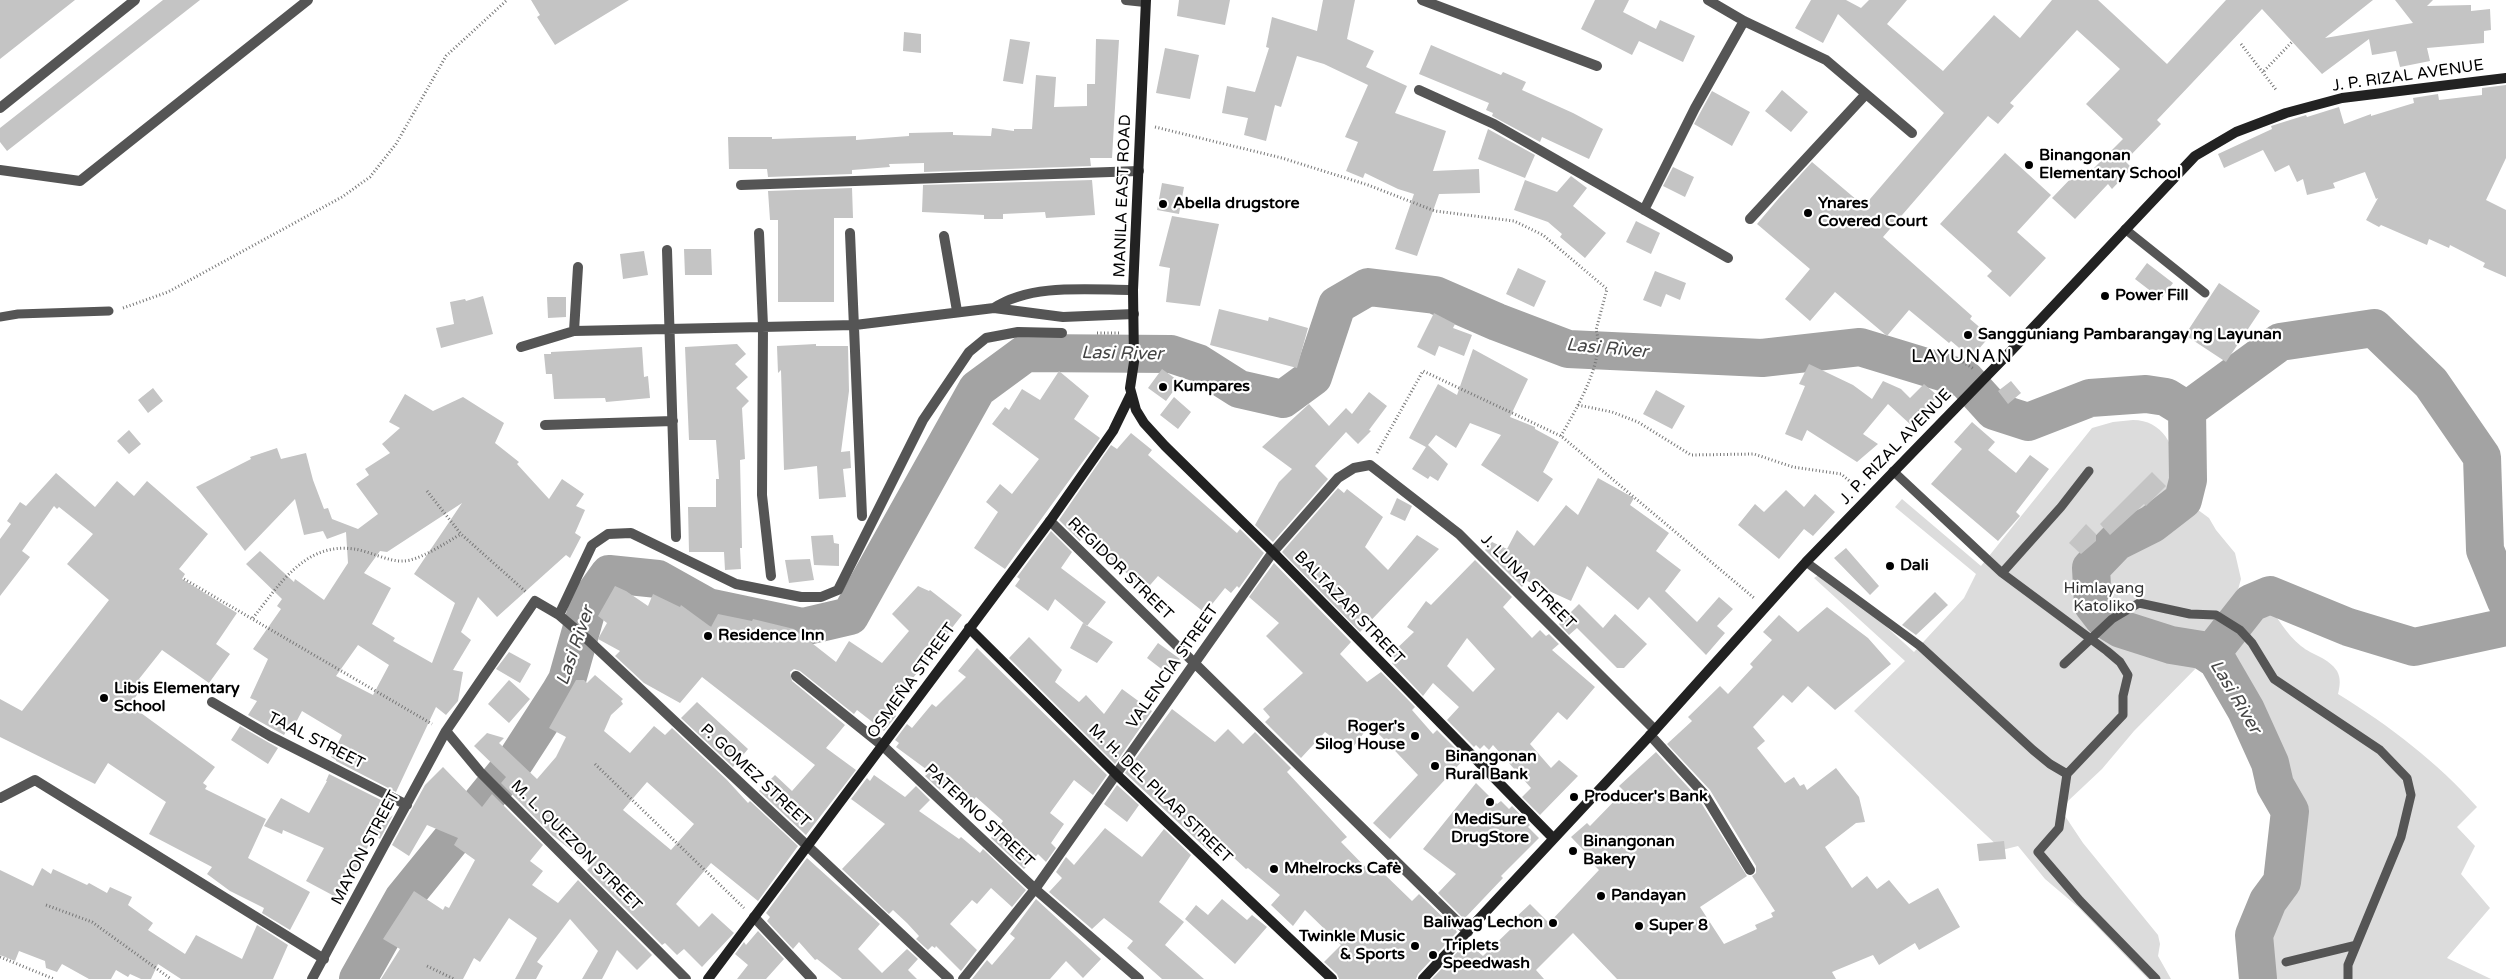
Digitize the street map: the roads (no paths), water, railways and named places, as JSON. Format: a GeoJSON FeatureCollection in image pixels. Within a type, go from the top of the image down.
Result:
{"type":"FeatureCollection","features":[{"type":"Feature","properties":{"kind":"main road","name":"MANILA EAST ROAD"},"geometry":{"type":"LineString","coordinates":[[1131,394],[1134,362],[1133,290],[1146,1]]}},
{"type":"Feature","properties":{"kind":"main road","name":"J. P. RIZAL AVENUE"},"geometry":{"type":"LineString","coordinates":[[1423,979],[1653,733],[1767,608],[1806,562],[2195,156],[2236,132],[2286,113],[2342,98],[2506,78]]}},
{"type":"Feature","properties":{"kind":"main road","name":"OSMEÑA STREET"},"geometry":{"type":"LineString","coordinates":[[708,979],[1050,522],[1112,431],[1131,394]]}},
{"type":"Feature","properties":{"kind":"main road","name":"BALTAZAR STREET"},"geometry":{"type":"LineString","coordinates":[[1131,394],[1140,417],[1154,434],[1273,552],[1553,838]]}},
{"type":"Feature","properties":{"kind":"main road","name":"M. H. DEL PILAR STREET"},"geometry":{"type":"LineString","coordinates":[[969,628],[1117,775],[1332,979]]}},
{"type":"Feature","properties":{"kind":"street"},"geometry":{"type":"LineString","coordinates":[[0,108],[135,0]]}},
{"type":"Feature","properties":{"kind":"street"},"geometry":{"type":"LineString","coordinates":[[0,170],[80,181],[308,0]]}},
{"type":"Feature","properties":{"kind":"street"},"geometry":{"type":"LineString","coordinates":[[1126,0],[1146,1]]}},
{"type":"Feature","properties":{"kind":"street"},"geometry":{"type":"LineString","coordinates":[[1422,0],[1597,66]]}},
{"type":"Feature","properties":{"kind":"street"},"geometry":{"type":"LineString","coordinates":[[1708,0],[1744,21],[1826,60],[1912,133]]}},
{"type":"Feature","properties":{"kind":"street"},"geometry":{"type":"LineString","coordinates":[[1644,210],[1695,108],[1744,21]]}},
{"type":"Feature","properties":{"kind":"street"},"geometry":{"type":"LineString","coordinates":[[1419,90],[1494,124],[1728,258]]}},
{"type":"Feature","properties":{"kind":"street"},"geometry":{"type":"LineString","coordinates":[[1750,220],[1866,94]]}},
{"type":"Feature","properties":{"kind":"street"},"geometry":{"type":"LineString","coordinates":[[741,185],[1139,171]]}},
{"type":"Feature","properties":{"kind":"street"},"geometry":{"type":"LineString","coordinates":[[759,232],[763,326],[762,495],[771,576]]}},
{"type":"Feature","properties":{"kind":"street"},"geometry":{"type":"LineString","coordinates":[[850,233],[862,516]]}},
{"type":"Feature","properties":{"kind":"street"},"geometry":{"type":"LineString","coordinates":[[944,236],[957,312]]}},
{"type":"Feature","properties":{"kind":"street"},"geometry":{"type":"LineString","coordinates":[[667,250],[671,327],[676,538]]}},
{"type":"Feature","properties":{"kind":"street"},"geometry":{"type":"LineString","coordinates":[[574,330],[578,267]]}},
{"type":"Feature","properties":{"kind":"street"},"geometry":{"type":"LineString","coordinates":[[994,308],[1008,299],[1058,290],[1133,290]]}},
{"type":"Feature","properties":{"kind":"street"},"geometry":{"type":"LineString","coordinates":[[521,347],[574,330],[855,325],[994,308],[1063,317],[1134,314]]}},
{"type":"Feature","properties":{"kind":"street"},"geometry":{"type":"LineString","coordinates":[[559,615],[592,545],[608,534],[631,533],[736,584],[801,597],[822,597],[838,590],[923,420],[969,352],[986,338],[1018,332],[1062,333]]}},
{"type":"Feature","properties":{"kind":"street"},"geometry":{"type":"LineString","coordinates":[[545,425],[673,421]]}},
{"type":"Feature","properties":{"kind":"street","name":"VALENCIA STREET"},"geometry":{"type":"LineString","coordinates":[[963,979],[1035,889],[1273,552],[1338,478],[1354,468],[1370,465]]}},
{"type":"Feature","properties":{"kind":"street","name":"J. LUNA STREET"},"geometry":{"type":"LineString","coordinates":[[1370,465],[1459,534],[1653,733],[1704,794],[1750,870]]}},
{"type":"Feature","properties":{"kind":"street","name":"REGIDOR STREET"},"geometry":{"type":"LineString","coordinates":[[1050,522],[1468,932]]}},
{"type":"Feature","properties":{"kind":"street","name":"P. GOMEZ STREET"},"geometry":{"type":"LineString","coordinates":[[536,601],[559,615],[586,638],[949,979]]}},
{"type":"Feature","properties":{"kind":"street","name":"MAYON STREET"},"geometry":{"type":"LineString","coordinates":[[312,979],[446,732],[536,601]]}},
{"type":"Feature","properties":{"kind":"street","name":"PATERNO STREET"},"geometry":{"type":"LineString","coordinates":[[796,676],[883,746],[1035,889],[1139,979]]}},
{"type":"Feature","properties":{"kind":"street","name":"TAAL STREET"},"geometry":{"type":"LineString","coordinates":[[212,702],[270,736],[407,805]]}},
{"type":"Feature","properties":{"kind":"street","name":"M. L. QUEZON STREET"},"geometry":{"type":"LineString","coordinates":[[446,732],[480,772],[686,979]]}},
{"type":"Feature","properties":{"kind":"street"},"geometry":{"type":"LineString","coordinates":[[0,798],[35,780],[324,959]]}},
{"type":"Feature","properties":{"kind":"street"},"geometry":{"type":"LineString","coordinates":[[754,917],[812,979]]}},
{"type":"Feature","properties":{"kind":"lane"},"geometry":{"type":"LineString","coordinates":[[2125,229],[2205,293]]}},
{"type":"Feature","properties":{"kind":"lane"},"geometry":{"type":"LineString","coordinates":[[0,317],[18,314],[109,311]]}},
{"type":"Feature","properties":{"kind":"lane"},"geometry":{"type":"LineString","coordinates":[[1894,471],[2002,573],[2093,636],[2120,662],[2128,675],[2123,696],[2123,715],[2067,774],[2059,828],[2038,852],[2080,901],[2156,979]]}},
{"type":"Feature","properties":{"kind":"lane"},"geometry":{"type":"LineString","coordinates":[[2002,573],[2061,507],[2089,472]]}},
{"type":"Feature","properties":{"kind":"lane"},"geometry":{"type":"LineString","coordinates":[[1806,562],[1920,646],[2033,750],[2050,764],[2067,774]]}},
{"type":"Feature","properties":{"kind":"lane"},"geometry":{"type":"LineString","coordinates":[[2064,664],[2112,618],[2139,604],[2190,614],[2216,615],[2240,630],[2252,643],[2274,679],[2380,750],[2407,778],[2411,796],[2401,837],[2348,965],[2348,979]]}},
{"type":"Feature","properties":{"kind":"lane"},"geometry":{"type":"LineString","coordinates":[[2286,962],[2356,945]]}},
{"type":"Feature","properties":{"kind":"waterway","name":"Lasi River"},"geometry":{"type":"LineString","coordinates":[[358,979],[403,899],[516,760],[560,692],[567,680],[589,602],[609,574],[658,579],[708,607],[803,627],[850,616],[977,389],[1026,353],[1171,354],[1198,363],[1239,389],[1283,399],[1313,377],[1337,305],[1368,287],[1435,295],[1497,322],[1568,349],[1762,358],[1860,347],[1965,379],[1994,411],[2028,422],[2090,398],[2146,394],[2166,397],[2187,410],[2188,480],[2183,500],[2152,524],[2116,542],[2091,568],[2093,605],[2103,618],[2121,629],[2171,645],[2202,650],[2217,660],[2246,710],[2270,763],[2275,785],[2290,811],[2282,882],[2268,901],[2254,935],[2258,979]]}},
{"type":"Feature","properties":{"kind":"waterway","name":"Lasi River"},"geometry":{"type":"LineString","coordinates":[[2187,410],[2280,342],[2374,328],[2431,383],[2482,457],[2485,550],[2506,601]]}},
{"type":"Feature","properties":{"kind":"waterway"},"geometry":{"type":"LineString","coordinates":[[2210,655],[2251,603],[2270,595],[2348,627],[2414,647],[2506,627]]}},
{"type":"Feature","properties":{"kind":"place","name":"Binangonan Elementary School"},"geometry":{"type":"Point","coordinates":[2029,165]}},
{"type":"Feature","properties":{"kind":"place","name":"Abella drugstore"},"geometry":{"type":"Point","coordinates":[1163,204]}},
{"type":"Feature","properties":{"kind":"place","name":"Ynares Covered Court"},"geometry":{"type":"Point","coordinates":[1808,213]}},
{"type":"Feature","properties":{"kind":"place","name":"Power Fill"},"geometry":{"type":"Point","coordinates":[2105,296]}},
{"type":"Feature","properties":{"kind":"place","name":"Sangguniang Pambarangay ng Layunan"},"geometry":{"type":"Point","coordinates":[1968,335]}},
{"type":"Feature","properties":{"kind":"place","name":"Kumpares"},"geometry":{"type":"Point","coordinates":[1163,387]}},
{"type":"Feature","properties":{"kind":"place","name":"Dali"},"geometry":{"type":"Point","coordinates":[1890,566]}},
{"type":"Feature","properties":{"kind":"place","name":"Residence Inn"},"geometry":{"type":"Point","coordinates":[708,636]}},
{"type":"Feature","properties":{"kind":"place","name":"Libis Elementary School"},"geometry":{"type":"Point","coordinates":[104,698]}},
{"type":"Feature","properties":{"kind":"place","name":"Roger's Silog House"},"geometry":{"type":"Point","coordinates":[1415,736]}},
{"type":"Feature","properties":{"kind":"place","name":"Binangonan Rural Bank"},"geometry":{"type":"Point","coordinates":[1435,766]}},
{"type":"Feature","properties":{"kind":"place","name":"Producer's Bank"},"geometry":{"type":"Point","coordinates":[1574,797]}},
{"type":"Feature","properties":{"kind":"place","name":"MediSure DrugStore"},"geometry":{"type":"Point","coordinates":[1490,802]}},
{"type":"Feature","properties":{"kind":"place","name":"Binangonan Bakery"},"geometry":{"type":"Point","coordinates":[1573,851]}},
{"type":"Feature","properties":{"kind":"place","name":"Mhelrocks Cafè"},"geometry":{"type":"Point","coordinates":[1274,869]}},
{"type":"Feature","properties":{"kind":"place","name":"Pandayan"},"geometry":{"type":"Point","coordinates":[1601,896]}},
{"type":"Feature","properties":{"kind":"place","name":"Baliwag Lechon"},"geometry":{"type":"Point","coordinates":[1553,923]}},
{"type":"Feature","properties":{"kind":"place","name":"Super 8"},"geometry":{"type":"Point","coordinates":[1639,926]}},
{"type":"Feature","properties":{"kind":"place","name":"Twinkle Music & Sports"},"geometry":{"type":"Point","coordinates":[1415,946]}},
{"type":"Feature","properties":{"kind":"place","name":"Triplets Speedwash"},"geometry":{"type":"Point","coordinates":[1433,955]}},
{"type":"Feature","properties":{"kind":"district","name":"LAYUNAN"},"geometry":{"type":"Point","coordinates":[1962,357]}},
{"type":"Feature","properties":{"kind":"park label","name":"Himlayang Katoliko"},"geometry":{"type":"Point","coordinates":[2104,598]}}]}
